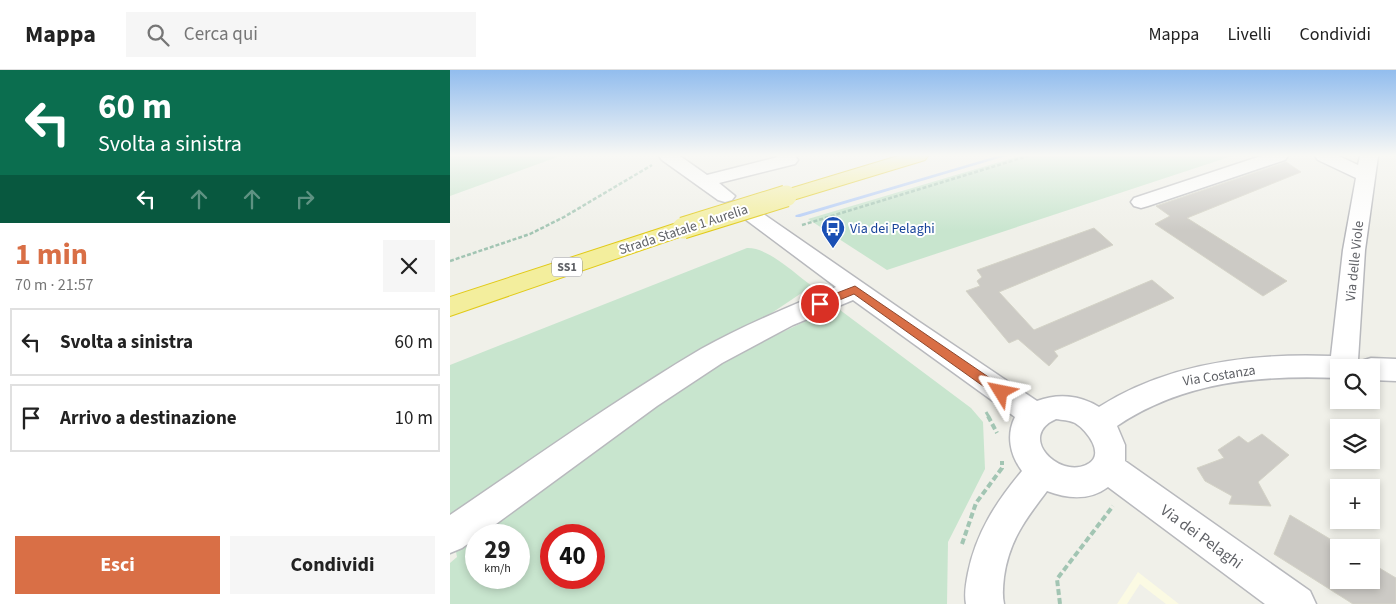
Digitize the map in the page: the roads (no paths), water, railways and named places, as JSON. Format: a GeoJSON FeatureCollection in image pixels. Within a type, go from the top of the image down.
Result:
{"type":"FeatureCollection","features":[{"type":"Feature","properties":{"kind":"highway","name":"Strada Statale 1 Aurelia"},"geometry":{"type":"LineString","coordinates":[[450,292],[681,223],[813,181]]}},
{"type":"Feature","properties":{"kind":"highway","name":"Strada Statale 1 Aurelia"},"geometry":{"type":"LineString","coordinates":[[781,192],[823,181]]}},
{"type":"Feature","properties":{"kind":"highway","name":"Strada Statale 1 Aurelia"},"geometry":{"type":"LineString","coordinates":[[450,307],[681,223]]}},
{"type":"Feature","properties":{"kind":"highway"},"geometry":{"type":"LineString","coordinates":[[450,317],[533,278]]}},
{"type":"Feature","properties":{"kind":"street"},"geometry":{"type":"LineString","coordinates":[[704,181],[725,196]]}},
{"type":"Feature","properties":{"kind":"street"},"geometry":{"type":"LineString","coordinates":[[1141,202],[1204,181]]}},
{"type":"Feature","properties":{"kind":"street","name":"Via delle Viole"},"geometry":{"type":"LineString","coordinates":[[1345,359],[1354,250],[1365,181]]}},
{"type":"Feature","properties":{"kind":"street"},"geometry":{"type":"LineString","coordinates":[[752,215],[1035,415]]}},
{"type":"Feature","properties":{"kind":"street"},"geometry":{"type":"LineString","coordinates":[[450,536],[647,398],[712,356],[784,319],[855,289]]}},
{"type":"Feature","properties":{"kind":"street","name":"Via Costanza"},"geometry":{"type":"LineString","coordinates":[[1098,423],[1135,398],[1172,384],[1208,375],[1277,366],[1330,367]]}},
{"type":"Feature","properties":{"kind":"street"},"geometry":{"type":"LineString","coordinates":[[1380,369],[1396,370]]}},
{"type":"Feature","properties":{"kind":"street"},"geometry":{"type":"LineString","coordinates":[[1054,408],[1070,408],[1085,414],[1098,423],[1110,444],[1110,460],[1119,475],[1096,478],[1079,483],[1060,480],[1042,472],[1030,458],[1023,439],[1025,430],[1035,415],[1054,408]]}},
{"type":"Feature","properties":{"kind":"street"},"geometry":{"type":"LineString","coordinates":[[985,604],[987,561],[994,541],[1014,507],[1042,472]]}},
{"type":"Feature","properties":{"kind":"street","name":"Via dei Pelaghi"},"geometry":{"type":"LineString","coordinates":[[1119,475],[1298,604]]}},
{"type":"Feature","properties":{"kind":"waterway"},"geometry":{"type":"LineString","coordinates":[[798,216],[918,181]]}},
{"type":"Feature","properties":{"kind":"place","name":"Via dei Pelaghi"},"geometry":{"type":"Point","coordinates":[833,249]}}]}
